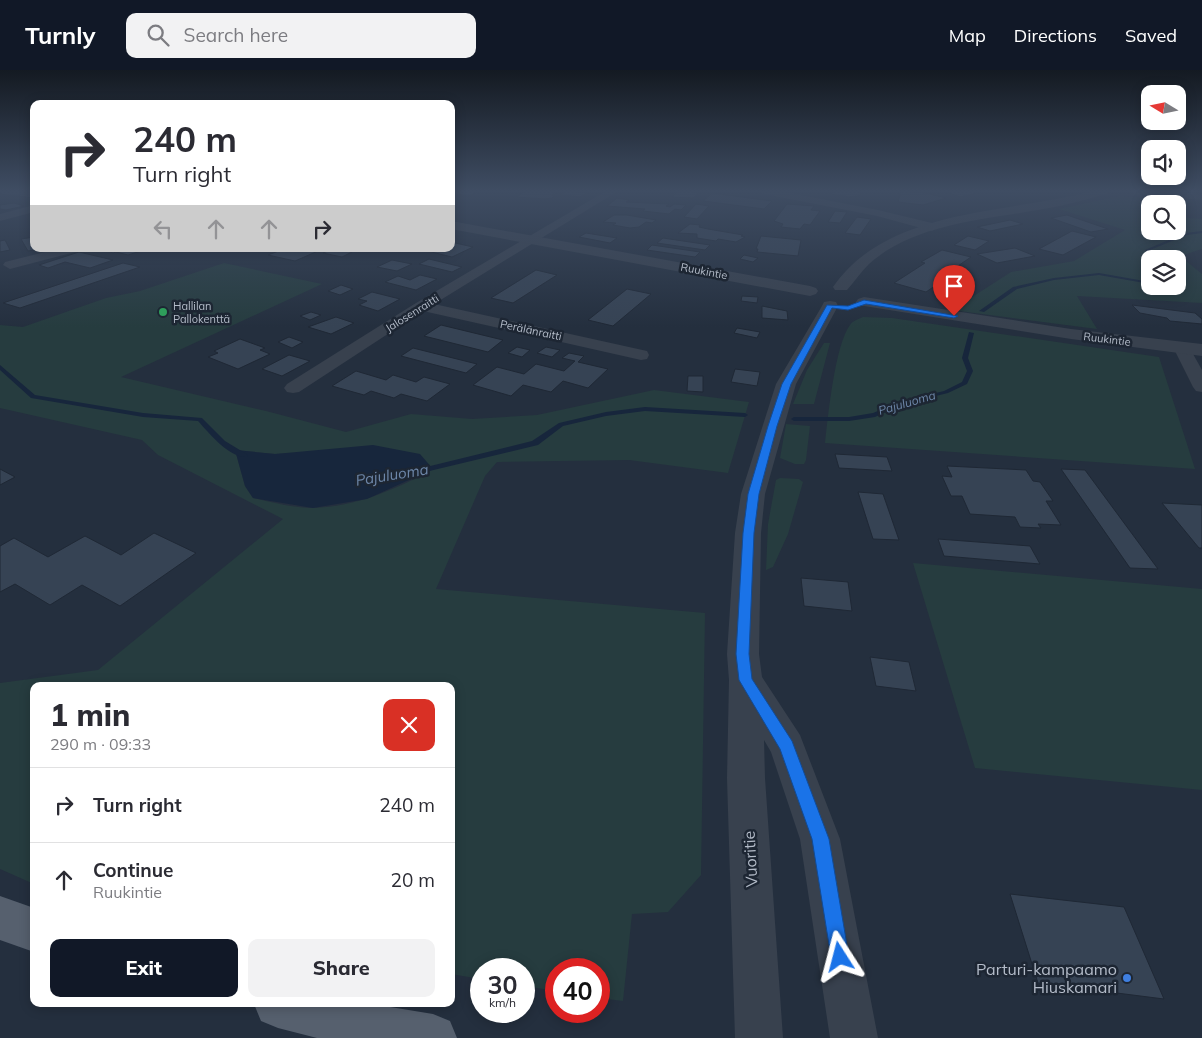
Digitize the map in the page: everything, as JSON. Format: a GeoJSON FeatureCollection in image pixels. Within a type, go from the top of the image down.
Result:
{"type":"FeatureCollection","features":[{"type":"Feature","properties":{"kind":"main road"},"geometry":{"type":"LineString","coordinates":[[290,1007],[384,1031],[433,1038]]}},
{"type":"Feature","properties":{"kind":"street","name":"Ruukintie"},"geometry":{"type":"LineString","coordinates":[[516,236],[810,291]]}},
{"type":"Feature","properties":{"kind":"street","name":"Jalosenraitti"},"geometry":{"type":"LineString","coordinates":[[294,388],[421,306],[537,236]]}},
{"type":"Feature","properties":{"kind":"street","name":"Vuoritie"},"geometry":{"type":"LineString","coordinates":[[760,1038],[746,778],[746,680],[743,654],[748,533],[754,494],[772,426],[786,384],[847,276],[859,265],[890,244],[909,236]]}},
{"type":"Feature","properties":{"kind":"street"},"geometry":{"type":"LineString","coordinates":[[10,265],[60,252]]}},
{"type":"Feature","properties":{"kind":"street"},"geometry":{"type":"LineString","coordinates":[[810,291],[809,294],[815,301],[835,296],[862,295],[865,298],[861,305],[848,308],[835,296],[818,287],[810,291]]}},
{"type":"Feature","properties":{"kind":"street","name":"Ruukintie"},"geometry":{"type":"LineString","coordinates":[[864,302],[1061,333],[1202,350]]}},
{"type":"Feature","properties":{"kind":"street","name":"Perälänraitti"},"geometry":{"type":"LineString","coordinates":[[421,306],[641,355]]}},
{"type":"Feature","properties":{"kind":"street"},"geometry":{"type":"LineString","coordinates":[[1182,349],[1202,387]]}},
{"type":"Feature","properties":{"kind":"street","name":"Vuoritie"},"geometry":{"type":"LineString","coordinates":[[746,680],[787,746],[820,839],[854,1038]]}},
{"type":"Feature","properties":{"kind":"green space"},"geometry":{"type":"Polygon","coordinates":[[[1115,236],[1141,236],[1141,240],[1186,240],[1186,236],[1202,236],[1202,249],[1186,254],[1186,250],[1141,250],[1141,295],[1186,295],[1186,261],[1202,274],[1202,303],[1077,296],[1097,329],[952,310],[1011,272],[1074,261],[1115,236]]]}},
{"type":"Feature","properties":{"kind":"green space"},"geometry":{"type":"Polygon","coordinates":[[[224,263],[322,284],[121,377],[346,432],[411,414],[472,419],[537,415],[654,390],[749,402],[728,473],[629,460],[497,462],[485,476],[436,589],[705,613],[701,875],[668,912],[632,914],[623,1001],[610,999],[610,958],[545,958],[545,989],[535,988],[535,958],[470,958],[470,977],[455,975],[455,682],[30,682],[30,882],[0,869],[0,683],[98,670],[283,519],[158,455],[142,440],[0,408],[0,325],[23,327],[106,298],[140,291],[224,263]],[[235,450],[245,486],[253,498],[306,508],[329,507],[375,496],[433,469],[298,453],[275,454],[235,450]]]}},
{"type":"Feature","properties":{"kind":"green space"},"geometry":{"type":"Polygon","coordinates":[[[863,317],[892,318],[1159,357],[1195,469],[825,443],[833,381],[840,348],[851,324],[863,317]]]}},
{"type":"Feature","properties":{"kind":"green space"},"geometry":{"type":"Polygon","coordinates":[[[824,343],[830,343],[814,404],[793,404],[807,370],[824,343]]]}},
{"type":"Feature","properties":{"kind":"green space"},"geometry":{"type":"Polygon","coordinates":[[[786,424],[810,426],[804,464],[795,464],[780,458],[786,424]]]}},
{"type":"Feature","properties":{"kind":"green space"},"geometry":{"type":"Polygon","coordinates":[[[780,478],[799,479],[803,482],[788,534],[773,567],[766,570],[768,524],[776,480],[780,478]]]}},
{"type":"Feature","properties":{"kind":"green space"},"geometry":{"type":"Polygon","coordinates":[[[913,563],[1202,589],[1202,790],[975,768],[913,563]]]}},
{"type":"Feature","properties":{"kind":"water"},"geometry":{"type":"Polygon","coordinates":[[[373,445],[420,454],[433,469],[367,499],[313,508],[253,498],[245,486],[235,450],[275,454],[373,445]]]}},
{"type":"Feature","properties":{"kind":"building"},"geometry":{"type":"Polygon","coordinates":[[[606,236],[617,238],[610,243],[579,237],[606,236]]]}},
{"type":"Feature","properties":{"kind":"building"},"geometry":{"type":"Polygon","coordinates":[[[697,236],[745,237],[736,242],[697,238],[697,236]]]}},
{"type":"Feature","properties":{"kind":"building"},"geometry":{"type":"Polygon","coordinates":[[[761,236],[801,240],[798,256],[757,252],[758,249],[756,249],[761,236]]]}},
{"type":"Feature","properties":{"kind":"building"},"geometry":{"type":"Polygon","coordinates":[[[968,236],[989,241],[975,250],[954,245],[968,236]]]}},
{"type":"Feature","properties":{"kind":"building"},"geometry":{"type":"Polygon","coordinates":[[[1063,236],[1096,237],[1063,255],[1039,249],[1063,236]]]}},
{"type":"Feature","properties":{"kind":"building"},"geometry":{"type":"Polygon","coordinates":[[[30,238],[30,251],[28,251],[21,239],[30,238]]]}},
{"type":"Feature","properties":{"kind":"building"},"geometry":{"type":"Polygon","coordinates":[[[663,238],[710,245],[705,250],[657,243],[663,238]]]}},
{"type":"Feature","properties":{"kind":"building"},"geometry":{"type":"Polygon","coordinates":[[[5,240],[10,250],[0,252],[0,241],[5,240]]]}},
{"type":"Feature","properties":{"kind":"building"},"geometry":{"type":"Polygon","coordinates":[[[455,243],[473,247],[452,257],[431,252],[455,252],[455,243]]]}},
{"type":"Feature","properties":{"kind":"building"},"geometry":{"type":"Polygon","coordinates":[[[652,245],[700,252],[695,257],[647,250],[652,245]]]}},
{"type":"Feature","properties":{"kind":"building"},"geometry":{"type":"Polygon","coordinates":[[[1015,248],[1035,256],[997,263],[977,254],[1015,248]]]}},
{"type":"Feature","properties":{"kind":"building"},"geometry":{"type":"Polygon","coordinates":[[[942,250],[971,257],[952,270],[957,271],[926,292],[894,283],[925,263],[921,262],[942,250]]]}},
{"type":"Feature","properties":{"kind":"building"},"geometry":{"type":"Polygon","coordinates":[[[79,252],[113,260],[90,268],[65,262],[48,268],[39,265],[79,252]]]}},
{"type":"Feature","properties":{"kind":"building"},"geometry":{"type":"Polygon","coordinates":[[[116,252],[138,252],[128,255],[116,252]]]}},
{"type":"Feature","properties":{"kind":"building"},"geometry":{"type":"Polygon","coordinates":[[[276,252],[316,252],[295,261],[268,255],[276,252]]]}},
{"type":"Feature","properties":{"kind":"building"},"geometry":{"type":"Polygon","coordinates":[[[326,252],[352,252],[342,257],[323,253],[326,252]]]}},
{"type":"Feature","properties":{"kind":"building"},"geometry":{"type":"Polygon","coordinates":[[[744,255],[758,258],[753,262],[740,259],[744,255]]]}},
{"type":"Feature","properties":{"kind":"building"},"geometry":{"type":"Polygon","coordinates":[[[429,259],[462,267],[452,272],[419,264],[429,259]]]}},
{"type":"Feature","properties":{"kind":"building"},"geometry":{"type":"Polygon","coordinates":[[[392,260],[412,264],[397,271],[377,267],[392,260]]]}},
{"type":"Feature","properties":{"kind":"building"},"geometry":{"type":"Polygon","coordinates":[[[123,263],[140,267],[20,308],[3,303],[123,263]]]}},
{"type":"Feature","properties":{"kind":"building"},"geometry":{"type":"Polygon","coordinates":[[[536,270],[557,275],[513,303],[491,298],[536,270]]]}},
{"type":"Feature","properties":{"kind":"building"},"geometry":{"type":"Polygon","coordinates":[[[420,275],[437,279],[416,290],[385,282],[398,276],[410,280],[420,275]]]}},
{"type":"Feature","properties":{"kind":"building"},"geometry":{"type":"Polygon","coordinates":[[[341,285],[353,289],[340,295],[328,291],[341,285]]]}},
{"type":"Feature","properties":{"kind":"building"},"geometry":{"type":"Polygon","coordinates":[[[627,289],[651,294],[613,326],[588,320],[627,289]]]}},
{"type":"Feature","properties":{"kind":"building"},"geometry":{"type":"Polygon","coordinates":[[[372,292],[400,299],[378,311],[359,305],[367,301],[358,299],[372,292]]]}},
{"type":"Feature","properties":{"kind":"building"},"geometry":{"type":"Polygon","coordinates":[[[742,296],[758,297],[757,303],[741,301],[742,296]]]}},
{"type":"Feature","properties":{"kind":"building"},"geometry":{"type":"Polygon","coordinates":[[[1132,305],[1195,313],[1202,319],[1202,324],[1170,321],[1167,318],[1140,313],[1132,305]]]}},
{"type":"Feature","properties":{"kind":"building"},"geometry":{"type":"Polygon","coordinates":[[[762,306],[787,311],[788,320],[762,318],[762,306]]]}},
{"type":"Feature","properties":{"kind":"building"},"geometry":{"type":"Polygon","coordinates":[[[311,312],[321,315],[310,320],[300,316],[311,312]]]}},
{"type":"Feature","properties":{"kind":"building"},"geometry":{"type":"Polygon","coordinates":[[[336,317],[354,323],[331,334],[308,327],[336,317]]]}},
{"type":"Feature","properties":{"kind":"building"},"geometry":{"type":"Polygon","coordinates":[[[441,325],[503,340],[488,352],[424,336],[441,325]]]}},
{"type":"Feature","properties":{"kind":"building"},"geometry":{"type":"Polygon","coordinates":[[[737,328],[760,332],[757,338],[734,333],[737,328]]]}},
{"type":"Feature","properties":{"kind":"building"},"geometry":{"type":"Polygon","coordinates":[[[289,337],[303,342],[292,348],[278,342],[289,337]]]}},
{"type":"Feature","properties":{"kind":"building"},"geometry":{"type":"Polygon","coordinates":[[[240,339],[265,348],[260,350],[270,354],[238,369],[208,357],[218,353],[214,351],[240,339]]]}},
{"type":"Feature","properties":{"kind":"building"},"geometry":{"type":"Polygon","coordinates":[[[517,347],[530,350],[522,357],[508,353],[517,347]]]}},
{"type":"Feature","properties":{"kind":"building"},"geometry":{"type":"Polygon","coordinates":[[[546,347],[560,350],[552,357],[537,353],[546,347]]]}},
{"type":"Feature","properties":{"kind":"building"},"geometry":{"type":"Polygon","coordinates":[[[413,348],[477,364],[466,373],[401,356],[413,348]]]}},
{"type":"Feature","properties":{"kind":"building"},"geometry":{"type":"Polygon","coordinates":[[[569,353],[584,356],[578,362],[608,369],[588,388],[563,381],[551,392],[523,385],[511,396],[473,385],[497,367],[524,374],[536,364],[564,371],[575,361],[562,358],[569,353]]]}},
{"type":"Feature","properties":{"kind":"building"},"geometry":{"type":"Polygon","coordinates":[[[289,355],[310,361],[282,376],[262,369],[289,355]]]}},
{"type":"Feature","properties":{"kind":"building"},"geometry":{"type":"Polygon","coordinates":[[[735,369],[760,372],[757,386],[731,382],[735,369]]]}},
{"type":"Feature","properties":{"kind":"building"},"geometry":{"type":"Polygon","coordinates":[[[356,371],[386,380],[393,375],[416,382],[424,377],[450,384],[427,401],[401,394],[394,398],[371,391],[364,395],[332,386],[356,371]]]}},
{"type":"Feature","properties":{"kind":"building"},"geometry":{"type":"Polygon","coordinates":[[[688,376],[703,376],[703,392],[687,391],[688,376]]]}},
{"type":"Feature","properties":{"kind":"building"},"geometry":{"type":"Polygon","coordinates":[[[835,454],[887,457],[892,471],[839,468],[835,454]]]}},
{"type":"Feature","properties":{"kind":"building"},"geometry":{"type":"Polygon","coordinates":[[[947,466],[1026,470],[1033,481],[1040,482],[1053,501],[1046,501],[1061,525],[1038,524],[1041,528],[1020,527],[1015,517],[970,514],[962,496],[951,496],[942,476],[952,477],[947,466]]]}},
{"type":"Feature","properties":{"kind":"building"},"geometry":{"type":"Polygon","coordinates":[[[0,469],[15,477],[0,485],[0,469]]]}},
{"type":"Feature","properties":{"kind":"building"},"geometry":{"type":"Polygon","coordinates":[[[1061,469],[1085,470],[1158,569],[1130,568],[1061,469]]]}},
{"type":"Feature","properties":{"kind":"building"},"geometry":{"type":"Polygon","coordinates":[[[858,492],[883,494],[899,540],[873,539],[858,492]]]}},
{"type":"Feature","properties":{"kind":"building"},"geometry":{"type":"Polygon","coordinates":[[[1162,503],[1202,505],[1202,548],[1199,548],[1162,503]]]}},
{"type":"Feature","properties":{"kind":"building"},"geometry":{"type":"Polygon","coordinates":[[[154,533],[196,553],[120,606],[82,585],[50,605],[15,584],[0,592],[0,546],[14,538],[48,557],[85,536],[121,555],[154,533]]]}},
{"type":"Feature","properties":{"kind":"building"},"geometry":{"type":"Polygon","coordinates":[[[938,539],[1030,546],[1040,564],[944,556],[938,539]]]}},
{"type":"Feature","properties":{"kind":"building"},"geometry":{"type":"Polygon","coordinates":[[[801,578],[848,582],[852,611],[804,606],[801,578]]]}},
{"type":"Feature","properties":{"kind":"building"},"geometry":{"type":"Polygon","coordinates":[[[870,657],[909,662],[916,691],[876,686],[870,657]]]}},
{"type":"Feature","properties":{"kind":"building"},"geometry":{"type":"Polygon","coordinates":[[[1010,894],[1124,907],[1164,999],[1038,983],[1010,894]]]}},
{"type":"Feature","properties":{"kind":"waterway","name":"Pajuluoma"},"geometry":{"type":"LineString","coordinates":[[1147,250],[1181,236]]}},
{"type":"Feature","properties":{"kind":"waterway","name":"Pajuluoma"},"geometry":{"type":"LineString","coordinates":[[982,311],[1015,288],[1054,279],[1099,274],[1141,281]]}},
{"type":"Feature","properties":{"kind":"waterway","name":"Pajuluoma"},"geometry":{"type":"LineString","coordinates":[[794,419],[849,419],[875,415],[901,403],[946,392],[965,383],[970,371],[965,358],[971,333]]}},
{"type":"Feature","properties":{"kind":"waterway","name":"Pajuluoma"},"geometry":{"type":"LineString","coordinates":[[0,367],[33,397],[143,415],[200,419],[222,443],[244,455]]}},
{"type":"Feature","properties":{"kind":"waterway","name":"Pajuluoma"},"geometry":{"type":"LineString","coordinates":[[421,471],[535,443],[561,424],[606,414],[645,409],[745,415]]}},
{"type":"Feature","properties":{"kind":"place","name":"Hallilan Pallokenttä"},"geometry":{"type":"Point","coordinates":[163,312]}},
{"type":"Feature","properties":{"kind":"place","name":"Parturi-kampaamo Hiuskamari"},"geometry":{"type":"Point","coordinates":[1127,978]}},
{"type":"Feature","properties":{"kind":"route"},"geometry":{"type":"LineString","coordinates":[[840,957],[820,839],[787,746],[746,680],[743,654],[745,589],[748,533],[754,494],[772,426],[786,384],[830,306],[848,308],[861,305],[864,302],[954,316]]}}]}
